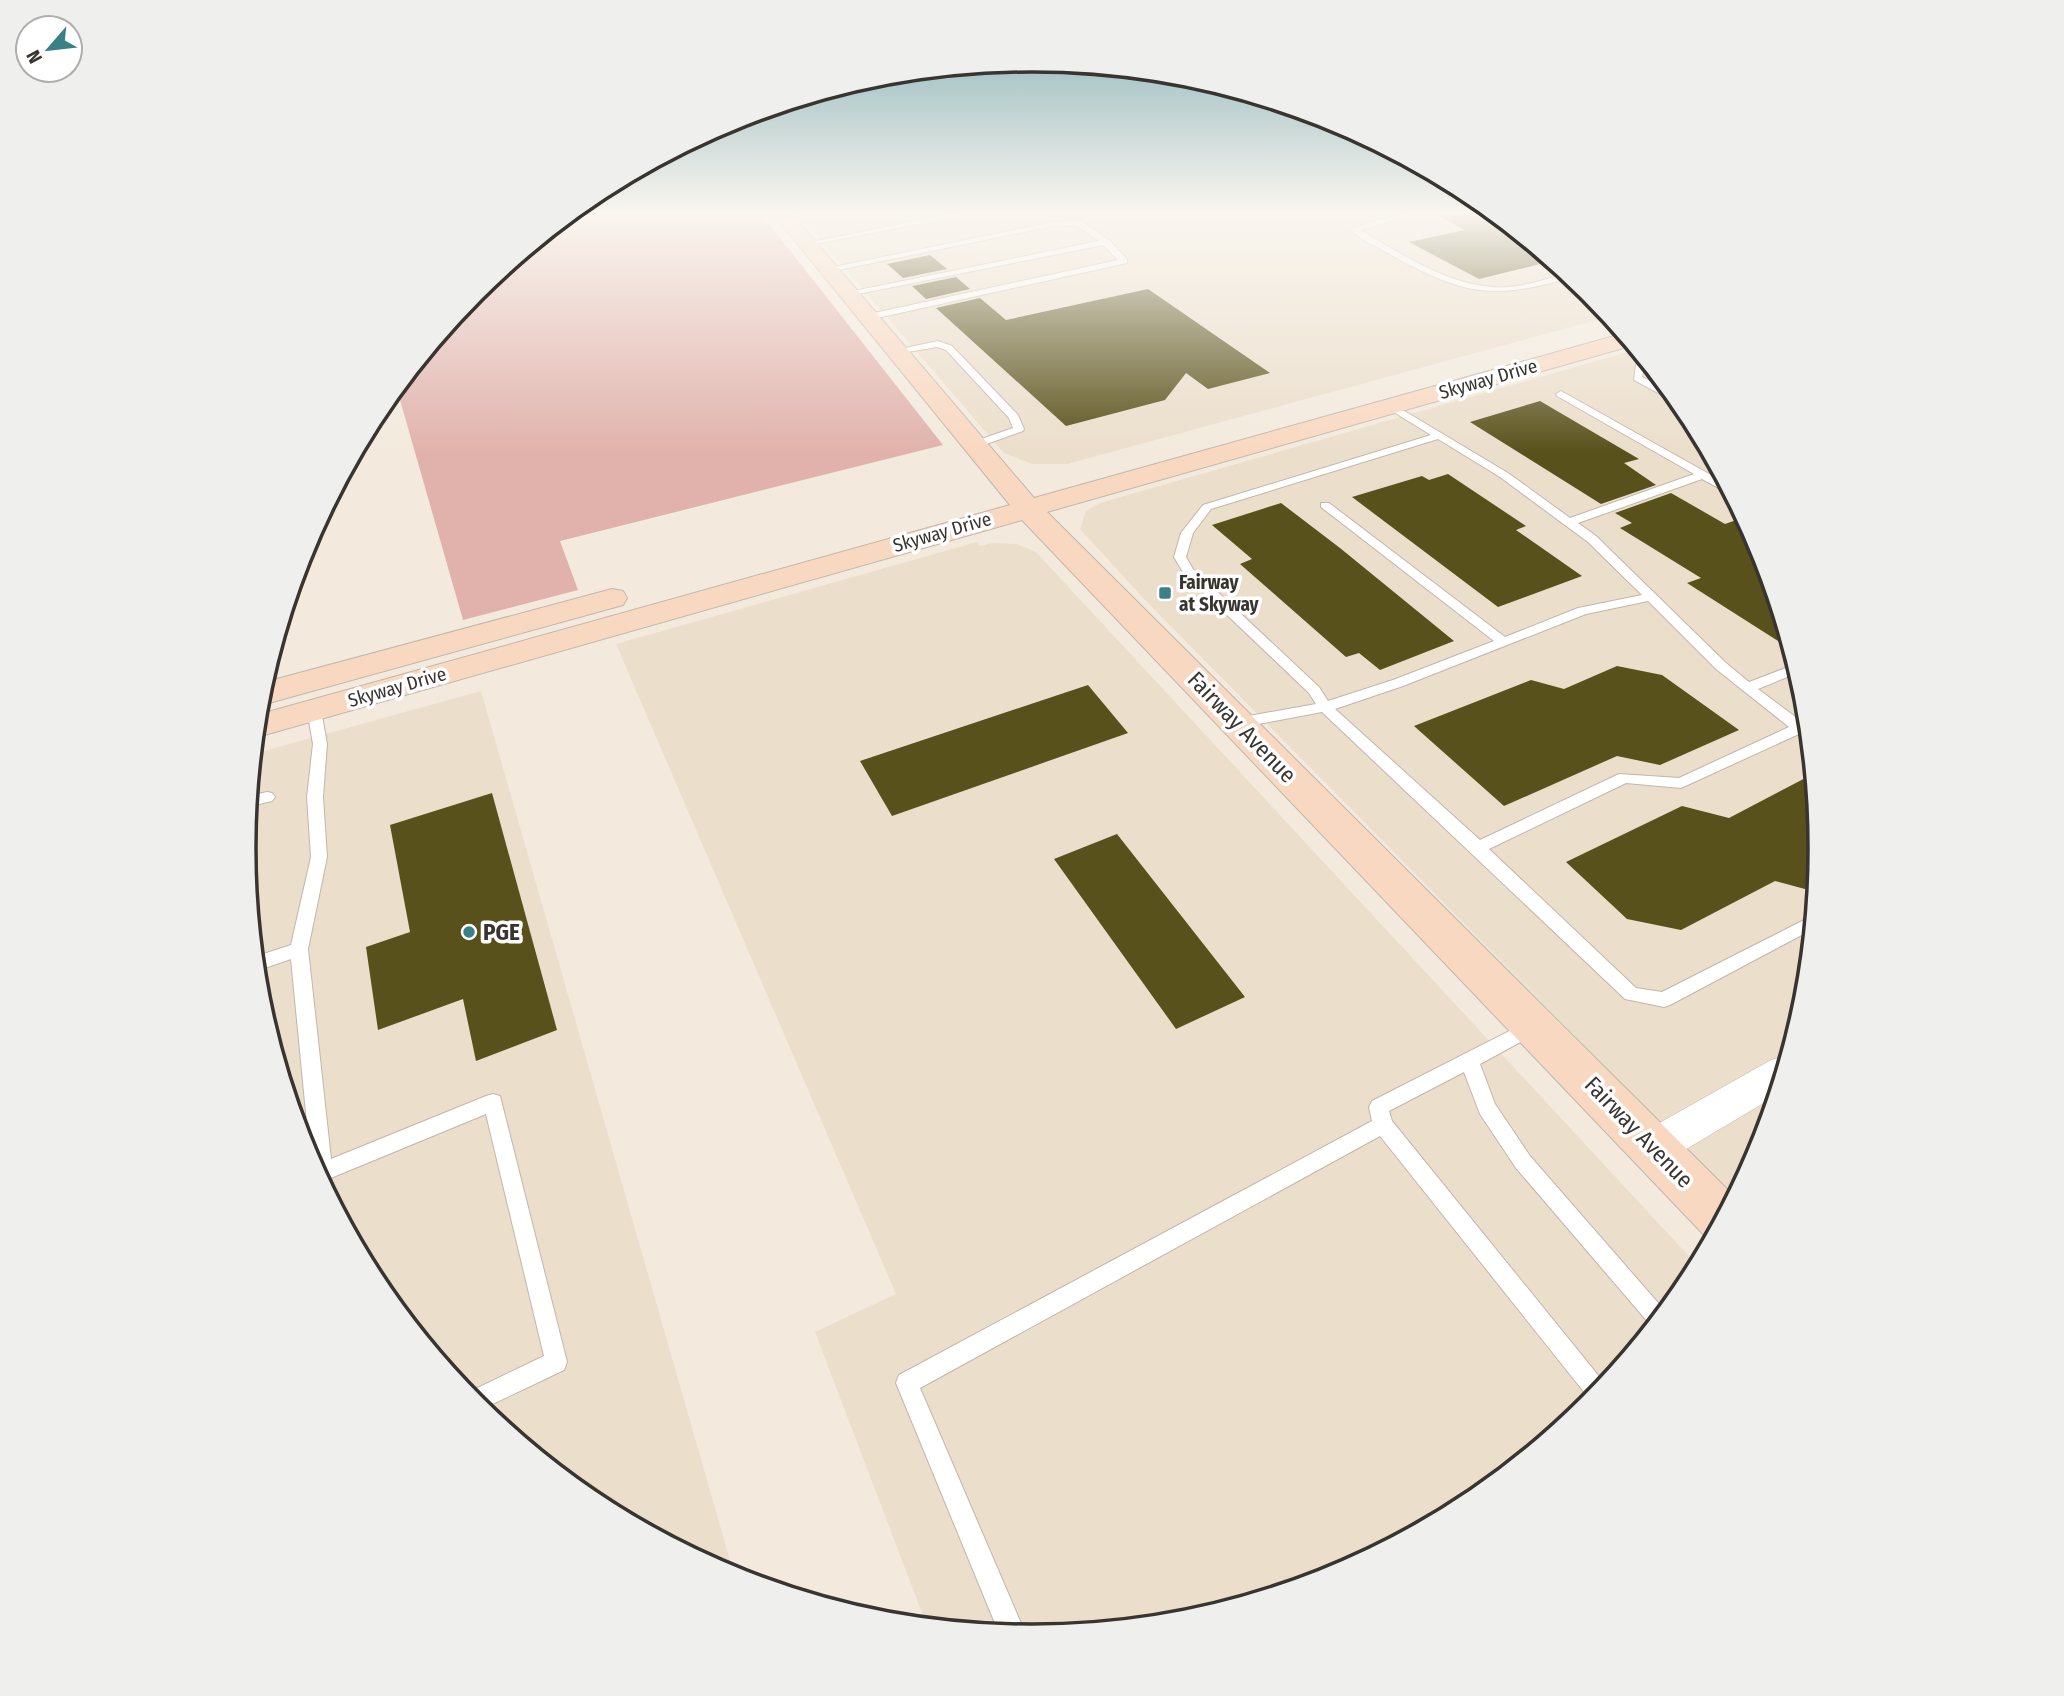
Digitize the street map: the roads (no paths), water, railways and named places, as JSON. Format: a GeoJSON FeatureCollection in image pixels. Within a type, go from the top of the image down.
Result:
{"type":"FeatureCollection","features":[{"type":"Feature","properties":{"kind":"main road","name":"Fairway Avenue"},"geometry":{"type":"LineString","coordinates":[[849,294],[1019,499],[1717,1212]]}},
{"type":"Feature","properties":{"kind":"main road","name":"Skyway Drive"},"geometry":{"type":"LineString","coordinates":[[266,724],[1607,327]]}},
{"type":"Feature","properties":{"kind":"main road","name":"Skyway Drive"},"geometry":{"type":"LineString","coordinates":[[272,692],[1391,406],[1621,342]]}},
{"type":"Feature","properties":{"kind":"street"},"geometry":{"type":"LineString","coordinates":[[1654,1147],[1773,1078]]}},
{"type":"Feature","properties":{"kind":"lane"},"geometry":{"type":"LineString","coordinates":[[868,317],[972,294]]}},
{"type":"Feature","properties":{"kind":"lane"},"geometry":{"type":"LineString","coordinates":[[897,351],[938,344],[949,348],[1014,417],[1019,429],[1003,437],[974,445]]}},
{"type":"Feature","properties":{"kind":"lane"},"geometry":{"type":"LineString","coordinates":[[1641,366],[1637,378],[1657,389]]}},
{"type":"Feature","properties":{"kind":"lane"},"geometry":{"type":"LineString","coordinates":[[1561,394],[1716,482]]}},
{"type":"Feature","properties":{"kind":"lane"},"geometry":{"type":"LineString","coordinates":[[1391,406],[1539,499],[1592,539],[1748,688],[1798,726]]}},
{"type":"Feature","properties":{"kind":"lane"},"geometry":{"type":"LineString","coordinates":[[1441,435],[1207,507],[1187,533],[1180,557],[1188,571],[1314,691],[1325,707],[1631,994],[1664,1000],[1804,926]]}},
{"type":"Feature","properties":{"kind":"lane"},"geometry":{"type":"LineString","coordinates":[[1570,522],[1703,475]]}},
{"type":"Feature","properties":{"kind":"lane"},"geometry":{"type":"LineString","coordinates":[[1325,505],[1504,642]]}},
{"type":"Feature","properties":{"kind":"lane"},"geometry":{"type":"LineString","coordinates":[[1237,723],[1325,707],[1583,611],[1651,597]]}},
{"type":"Feature","properties":{"kind":"lane"},"geometry":{"type":"LineString","coordinates":[[1748,688],[1787,672]]}},
{"type":"Feature","properties":{"kind":"lane"},"geometry":{"type":"LineString","coordinates":[[314,710],[320,744],[315,797],[319,857],[299,949],[317,1149]]}},
{"type":"Feature","properties":{"kind":"lane"},"geometry":{"type":"LineString","coordinates":[[1478,848],[1625,778],[1681,783],[1800,733]]}},
{"type":"Feature","properties":{"kind":"lane"},"geometry":{"type":"LineString","coordinates":[[257,800],[267,797]]}},
{"type":"Feature","properties":{"kind":"lane"},"geometry":{"type":"LineString","coordinates":[[264,961],[299,949]]}},
{"type":"Feature","properties":{"kind":"lane"},"geometry":{"type":"LineString","coordinates":[[1535,1026],[1379,1107],[1382,1125],[1592,1385]]}},
{"type":"Feature","properties":{"kind":"lane"},"geometry":{"type":"LineString","coordinates":[[1469,1060],[1487,1108],[1523,1162],[1654,1313]]}},
{"type":"Feature","properties":{"kind":"lane"},"geometry":{"type":"LineString","coordinates":[[326,1170],[494,1102],[556,1362],[483,1397]]}},
{"type":"Feature","properties":{"kind":"lane"},"geometry":{"type":"LineString","coordinates":[[1008,1624],[907,1383],[1382,1125]]}},
{"type":"Feature","properties":{"kind":"place","name":"Fairway at Skyway"},"geometry":{"type":"Point","coordinates":[1165,593]}},
{"type":"Feature","properties":{"kind":"place","name":"PGE"},"geometry":{"type":"Point","coordinates":[469,932]}}]}
